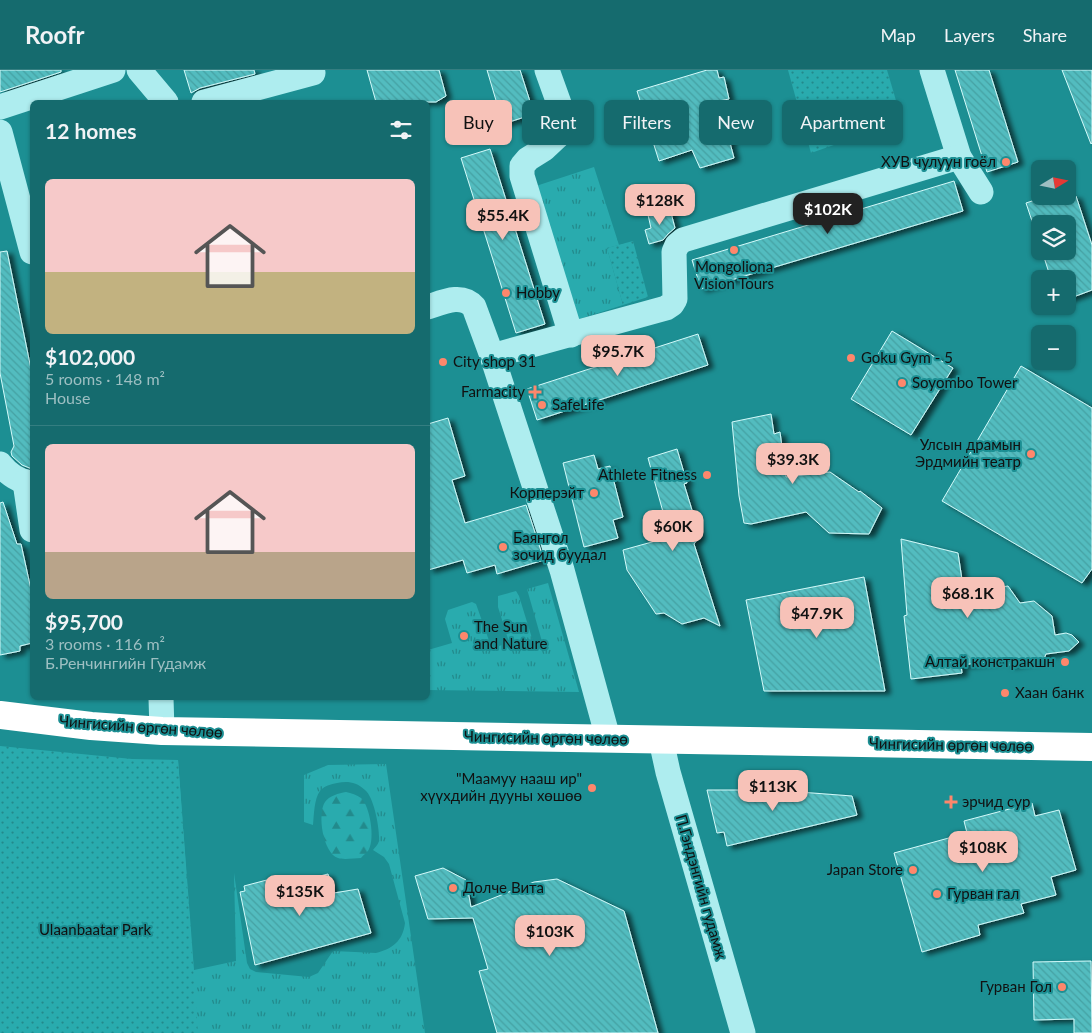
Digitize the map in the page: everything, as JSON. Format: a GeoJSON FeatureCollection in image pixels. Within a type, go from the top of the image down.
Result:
{"type":"FeatureCollection","features":[{"type":"Feature","properties":{"kind":"highway","name":"Чингисийн өргөн чөлөө"},"geometry":{"type":"LineString","coordinates":[[0,715],[91,726],[162,731],[1092,747]]}},
{"type":"Feature","properties":{"kind":"street"},"geometry":{"type":"LineString","coordinates":[[0,107],[113,70]]}},
{"type":"Feature","properties":{"kind":"street"},"geometry":{"type":"LineString","coordinates":[[138,70],[164,100]]}},
{"type":"Feature","properties":{"kind":"street"},"geometry":{"type":"LineString","coordinates":[[547,70],[565,120],[560,134],[522,166],[522,176],[571,335]]}},
{"type":"Feature","properties":{"kind":"street"},"geometry":{"type":"LineString","coordinates":[[932,70],[959,157],[981,192]]}},
{"type":"Feature","properties":{"kind":"street"},"geometry":{"type":"LineString","coordinates":[[212,100],[313,73]]}},
{"type":"Feature","properties":{"kind":"street"},"geometry":{"type":"LineString","coordinates":[[0,132],[30,244]]}},
{"type":"Feature","properties":{"kind":"street"},"geometry":{"type":"LineString","coordinates":[[492,356],[666,308],[675,299],[674,252],[677,245],[683,240],[959,157]]}},
{"type":"Feature","properties":{"kind":"street"},"geometry":{"type":"LineString","coordinates":[[430,306],[457,299],[465,299],[474,307],[492,356],[562,570],[608,738]]}},
{"type":"Feature","properties":{"kind":"street"},"geometry":{"type":"LineString","coordinates":[[0,464],[6,472],[29,483],[30,499]]}},
{"type":"Feature","properties":{"kind":"street"},"geometry":{"type":"LineString","coordinates":[[161,700],[162,731]]}},
{"type":"Feature","properties":{"kind":"street","name":"П.Гэндэнгийн гудамж"},"geometry":{"type":"LineString","coordinates":[[661,740],[668,772],[743,1033]]}},
{"type":"Feature","properties":{"kind":"green space"},"geometry":{"type":"Polygon","coordinates":[[[788,70],[887,70],[896,100],[796,100],[788,70]]]}},
{"type":"Feature","properties":{"kind":"green space"},"geometry":{"type":"Polygon","coordinates":[[[809,145],[834,145],[811,153],[809,145]]]}},
{"type":"Feature","properties":{"kind":"green space"},"geometry":{"type":"Polygon","coordinates":[[[594,167],[619,245],[607,248],[623,305],[576,320],[536,186],[594,167]]]}},
{"type":"Feature","properties":{"kind":"green space"},"geometry":{"type":"Polygon","coordinates":[[[633,241],[648,297],[623,305],[607,248],[633,241]]]}},
{"type":"Feature","properties":{"kind":"green space"},"geometry":{"type":"Polygon","coordinates":[[[548,583],[579,692],[430,690],[430,649],[452,643],[445,619],[448,610],[472,602],[476,604],[492,649],[509,642],[498,607],[498,596],[516,591],[535,648],[543,645],[527,589],[548,583]]]}},
{"type":"Feature","properties":{"kind":"green space","name":"Ulaanbaatar Park"},"geometry":{"type":"Polygon","coordinates":[[[0,746],[132,759],[178,760],[198,1033],[0,1033],[0,746]]]}},
{"type":"Feature","properties":{"kind":"green space"},"geometry":{"type":"Polygon","coordinates":[[[178,760],[194,970],[236,961],[234,873],[247,963],[250,969],[256,972],[309,977],[318,973],[333,951],[376,953],[387,949],[396,943],[402,935],[405,923],[389,864],[384,857],[373,850],[379,841],[378,829],[374,806],[368,794],[362,787],[348,782],[332,784],[326,787],[320,791],[317,798],[313,825],[304,822],[304,775],[328,765],[386,764],[425,1033],[131,1033],[172,773],[178,760]]]}},
{"type":"Feature","properties":{"kind":"green space"},"geometry":{"type":"Polygon","coordinates":[[[346,792],[361,798],[369,815],[371,844],[361,858],[340,859],[333,855],[323,833],[322,815],[325,802],[332,796],[346,792]]]}},
{"type":"Feature","properties":{"kind":"building"},"geometry":{"type":"Polygon","coordinates":[[[0,70],[61,70],[61,72],[0,92],[0,70]]]}},
{"type":"Feature","properties":{"kind":"building"},"geometry":{"type":"Polygon","coordinates":[[[184,70],[254,70],[255,74],[200,88],[191,93],[184,70]]]}},
{"type":"Feature","properties":{"kind":"building"},"geometry":{"type":"Polygon","coordinates":[[[367,70],[439,70],[446,96],[436,102],[430,102],[430,100],[375,100],[367,70]]]}},
{"type":"Feature","properties":{"kind":"building"},"geometry":{"type":"Polygon","coordinates":[[[487,70],[520,70],[530,100],[522,100],[522,118],[512,121],[512,100],[496,100],[487,70]]]}},
{"type":"Feature","properties":{"kind":"building"},"geometry":{"type":"Polygon","coordinates":[[[707,70],[717,70],[719,78],[724,77],[729,99],[699,100],[699,145],[731,145],[734,158],[700,168],[692,150],[659,161],[654,145],[689,145],[689,100],[640,100],[637,91],[707,70]]]}},
{"type":"Feature","properties":{"kind":"building"},"geometry":{"type":"Polygon","coordinates":[[[955,70],[989,70],[1018,162],[987,172],[955,70]]]}},
{"type":"Feature","properties":{"kind":"building"},"geometry":{"type":"Polygon","coordinates":[[[1062,70],[1092,70],[1091,144],[1062,70]]]}},
{"type":"Feature","properties":{"kind":"building"},"geometry":{"type":"Polygon","coordinates":[[[490,149],[545,324],[516,333],[461,158],[490,149]]]}},
{"type":"Feature","properties":{"kind":"building"},"geometry":{"type":"Polygon","coordinates":[[[954,181],[963,211],[701,289],[692,260],[954,181]]]}},
{"type":"Feature","properties":{"kind":"building"},"geometry":{"type":"Polygon","coordinates":[[[1076,196],[1092,245],[1092,290],[1076,296],[1076,270],[1048,270],[1045,260],[1076,260],[1076,215],[1031,215],[1031,218],[1026,203],[1031,201],[1031,205],[1076,205],[1076,196]]]}},
{"type":"Feature","properties":{"kind":"building"},"geometry":{"type":"Polygon","coordinates":[[[670,209],[675,228],[663,240],[649,244],[645,230],[651,228],[648,215],[670,209]]]}},
{"type":"Feature","properties":{"kind":"building"},"geometry":{"type":"Polygon","coordinates":[[[7,251],[30,364],[30,468],[22,465],[12,456],[11,452],[14,446],[0,373],[0,252],[7,251]]]}},
{"type":"Feature","properties":{"kind":"building","name":"Soyombo Tower"},"geometry":{"type":"Polygon","coordinates":[[[892,331],[953,368],[911,435],[851,399],[892,331]]]}},
{"type":"Feature","properties":{"kind":"building"},"geometry":{"type":"Polygon","coordinates":[[[698,334],[708,365],[537,420],[527,389],[698,334]]]}},
{"type":"Feature","properties":{"kind":"building","name":"Улсын драмын Эрдмийн театр"},"geometry":{"type":"Polygon","coordinates":[[[1021,366],[1092,408],[1092,569],[1082,583],[942,501],[1021,366]]]}},
{"type":"Feature","properties":{"kind":"building"},"geometry":{"type":"Polygon","coordinates":[[[771,414],[774,434],[780,432],[786,477],[830,472],[860,491],[882,508],[869,534],[829,533],[806,512],[751,524],[744,523],[739,496],[732,422],[771,414]]]}},
{"type":"Feature","properties":{"kind":"building"},"geometry":{"type":"Polygon","coordinates":[[[448,418],[465,476],[452,480],[465,523],[526,505],[544,560],[497,574],[495,565],[467,573],[463,560],[430,569],[430,423],[448,418]]]}},
{"type":"Feature","properties":{"kind":"building"},"geometry":{"type":"Polygon","coordinates":[[[677,449],[687,483],[684,484],[700,536],[694,544],[720,626],[704,618],[682,624],[664,613],[656,614],[627,570],[623,550],[670,537],[648,458],[677,449]]]}},
{"type":"Feature","properties":{"kind":"building","name":"Корперэйт"},"geometry":{"type":"Polygon","coordinates":[[[594,455],[598,469],[610,466],[623,517],[613,520],[618,538],[584,547],[563,463],[594,455]]]}},
{"type":"Feature","properties":{"kind":"building"},"geometry":{"type":"Polygon","coordinates":[[[3,502],[17,544],[21,544],[30,585],[30,644],[20,646],[20,651],[0,655],[0,503],[3,502]]]}},
{"type":"Feature","properties":{"kind":"building"},"geometry":{"type":"Polygon","coordinates":[[[901,539],[958,553],[964,593],[1008,586],[1020,603],[1034,601],[1052,616],[1055,635],[1066,633],[1072,635],[1079,642],[1069,651],[1046,654],[1044,659],[1009,665],[1003,660],[961,665],[962,673],[911,679],[904,616],[907,615],[901,539]]]}},
{"type":"Feature","properties":{"kind":"building"},"geometry":{"type":"Polygon","coordinates":[[[864,577],[885,691],[764,691],[746,600],[864,577]]]}},
{"type":"Feature","properties":{"kind":"building"},"geometry":{"type":"Polygon","coordinates":[[[707,790],[773,790],[852,796],[857,815],[727,846],[724,832],[717,833],[707,790]]]}},
{"type":"Feature","properties":{"kind":"building"},"geometry":{"type":"Polygon","coordinates":[[[1032,803],[1035,816],[1059,810],[1076,870],[1051,877],[1056,895],[1021,904],[1024,913],[978,925],[980,935],[922,952],[894,853],[967,833],[964,821],[1032,803]]]}},
{"type":"Feature","properties":{"kind":"building"},"geometry":{"type":"Polygon","coordinates":[[[443,868],[466,880],[471,907],[534,882],[557,879],[624,911],[658,1033],[497,1033],[479,971],[488,969],[473,918],[428,919],[415,876],[443,868]]]}},
{"type":"Feature","properties":{"kind":"building"},"geometry":{"type":"Polygon","coordinates":[[[328,874],[334,893],[358,889],[371,933],[255,965],[240,892],[245,891],[244,886],[282,876],[284,885],[328,874]]]}},
{"type":"Feature","properties":{"kind":"building","name":"Гурван Гол"},"geometry":{"type":"Polygon","coordinates":[[[1091,961],[1092,1033],[1074,1033],[1074,1019],[1034,1020],[1033,962],[1091,961]]]}},
{"type":"Feature","properties":{"kind":"place","name":"ХУВ чулуун гоёл"},"geometry":{"type":"Point","coordinates":[1006,162]}},
{"type":"Feature","properties":{"kind":"place","name":"Mongoliona Vision Tours"},"geometry":{"type":"Point","coordinates":[734,250]}},
{"type":"Feature","properties":{"kind":"place","name":"Hobby"},"geometry":{"type":"Point","coordinates":[506,293]}},
{"type":"Feature","properties":{"kind":"place","name":"Goku Gym - 5"},"geometry":{"type":"Point","coordinates":[851,358]}},
{"type":"Feature","properties":{"kind":"place","name":"City shop 31"},"geometry":{"type":"Point","coordinates":[443,362]}},
{"type":"Feature","properties":{"kind":"place","name":"Soyombo Tower"},"geometry":{"type":"Point","coordinates":[902,383]}},
{"type":"Feature","properties":{"kind":"place","name":"Farmacity"},"geometry":{"type":"Point","coordinates":[535,392]}},
{"type":"Feature","properties":{"kind":"place","name":"SafeLife"},"geometry":{"type":"Point","coordinates":[542,405]}},
{"type":"Feature","properties":{"kind":"place","name":"Улсын драмын Эрдмийн театр"},"geometry":{"type":"Point","coordinates":[1031,454]}},
{"type":"Feature","properties":{"kind":"place","name":"Athlete Fitness"},"geometry":{"type":"Point","coordinates":[707,475]}},
{"type":"Feature","properties":{"kind":"place","name":"Корперэйт"},"geometry":{"type":"Point","coordinates":[594,493]}},
{"type":"Feature","properties":{"kind":"place","name":"Баянгол зочид буудал"},"geometry":{"type":"Point","coordinates":[503,547]}},
{"type":"Feature","properties":{"kind":"place","name":"The Sun and Nature"},"geometry":{"type":"Point","coordinates":[464,636]}},
{"type":"Feature","properties":{"kind":"place","name":"Алтай констракшн"},"geometry":{"type":"Point","coordinates":[1065,662]}},
{"type":"Feature","properties":{"kind":"place","name":"Хаан банк"},"geometry":{"type":"Point","coordinates":[1005,693]}},
{"type":"Feature","properties":{"kind":"place","name":"\"Маамуу нааш ир\" хүүхдийн дууны хөшөө"},"geometry":{"type":"Point","coordinates":[592,788]}},
{"type":"Feature","properties":{"kind":"place","name":"эрчид сур"},"geometry":{"type":"Point","coordinates":[951,802]}},
{"type":"Feature","properties":{"kind":"place","name":"Japan Store"},"geometry":{"type":"Point","coordinates":[913,870]}},
{"type":"Feature","properties":{"kind":"place","name":"Долче Вита"},"geometry":{"type":"Point","coordinates":[453,888]}},
{"type":"Feature","properties":{"kind":"place","name":"Гурван гал"},"geometry":{"type":"Point","coordinates":[937,894]}},
{"type":"Feature","properties":{"kind":"place","name":"Гурван Гол"},"geometry":{"type":"Point","coordinates":[1062,987]}}]}
